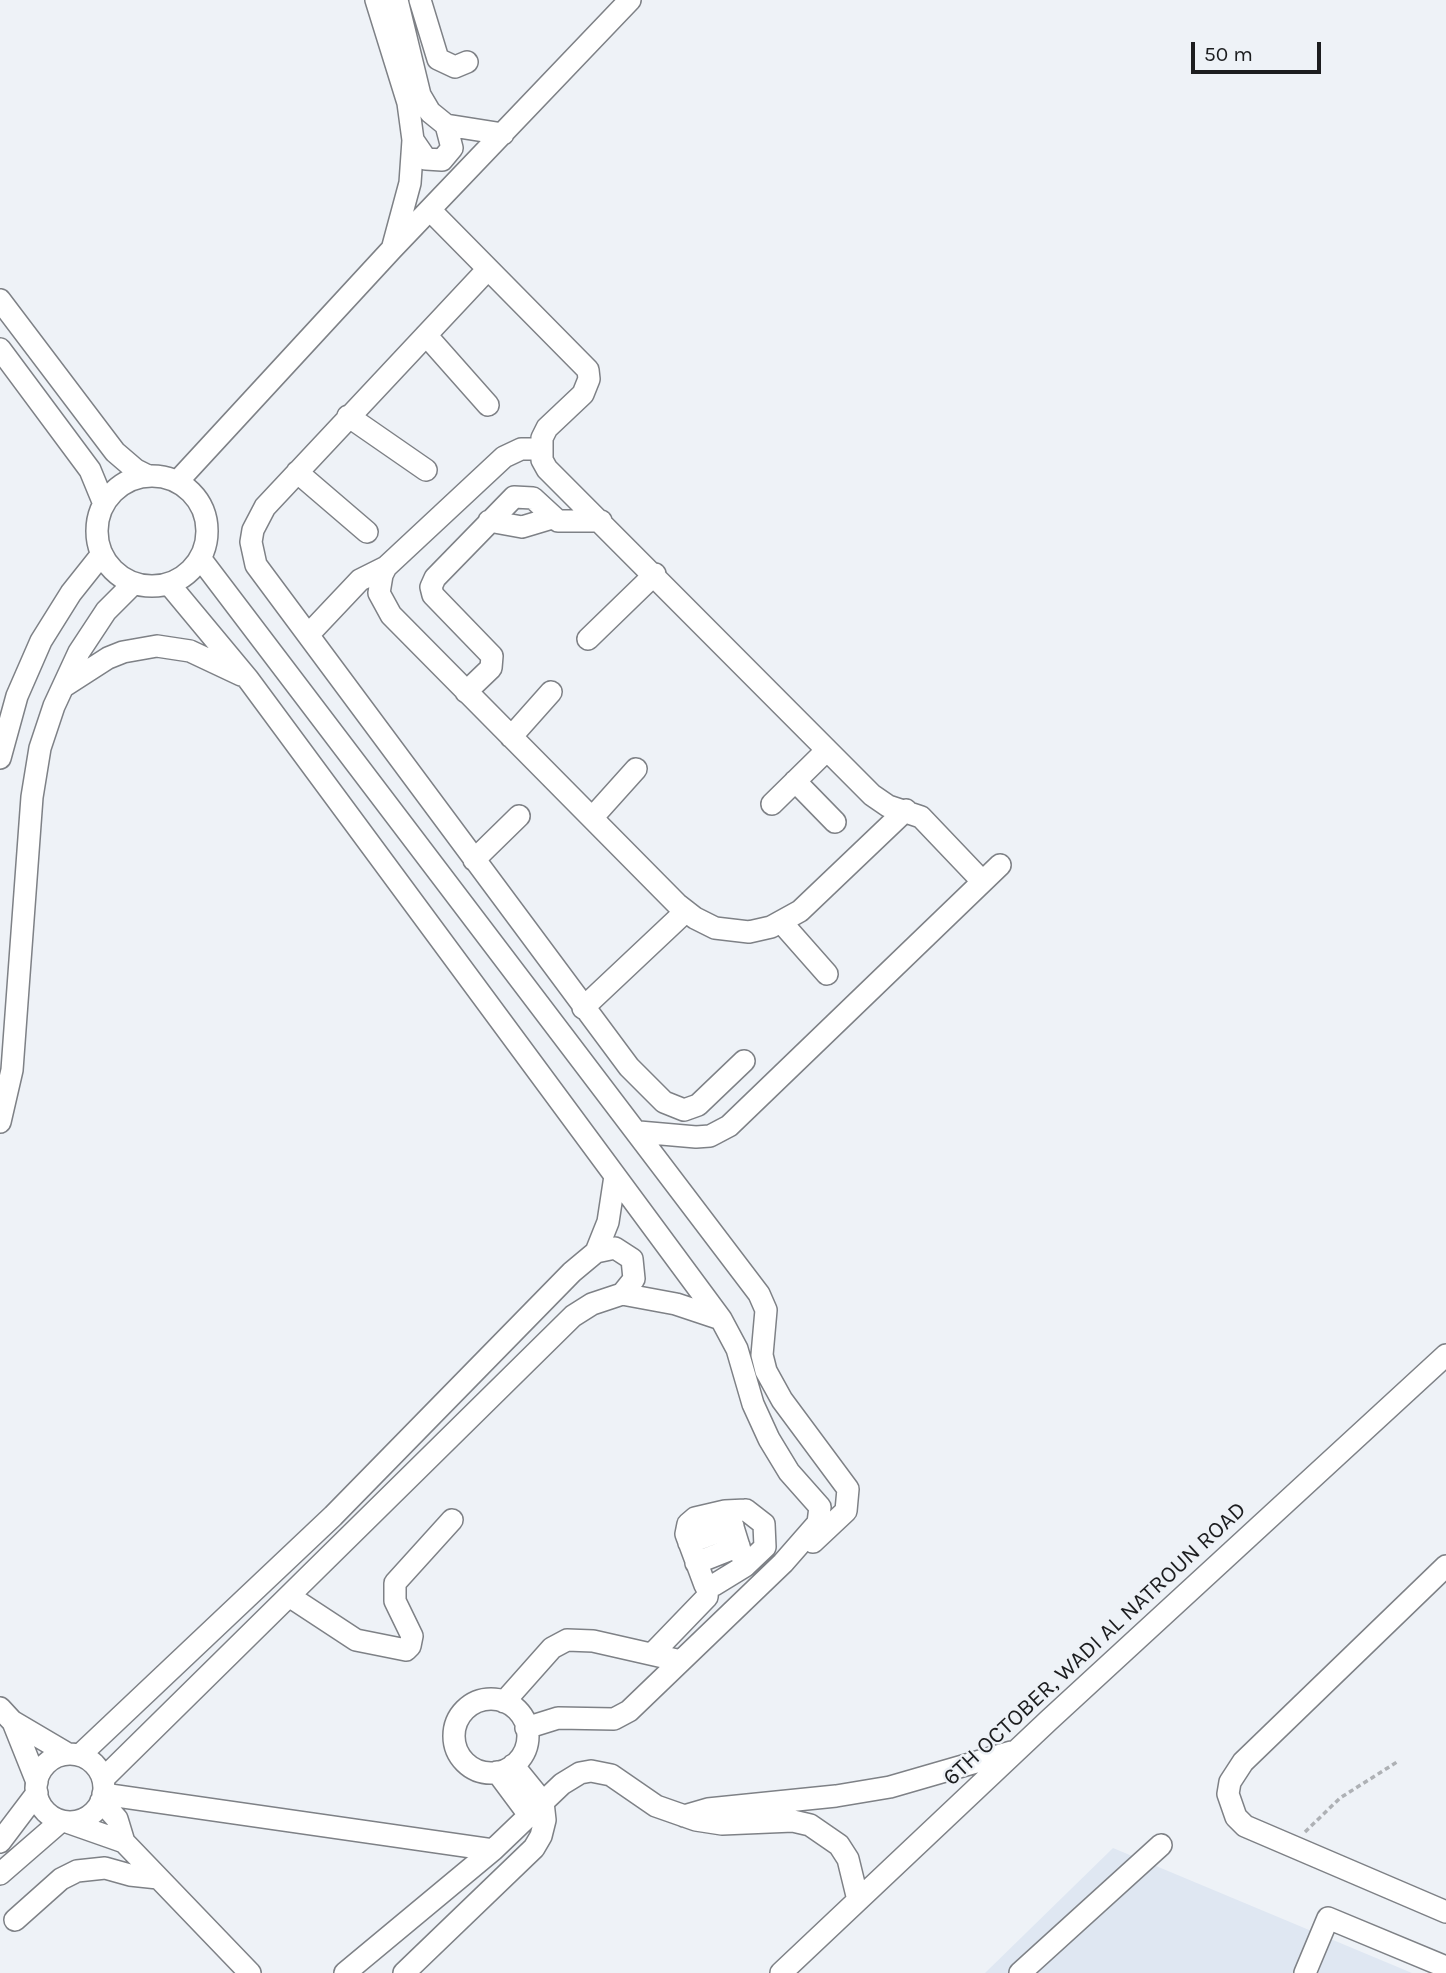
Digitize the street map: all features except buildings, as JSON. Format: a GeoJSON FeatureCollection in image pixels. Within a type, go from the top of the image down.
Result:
{"type":"FeatureCollection","features":[{"type":"Feature","properties":{"kind":"street"},"geometry":{"type":"LineString","coordinates":[[376,0],[408,103],[413,140],[410,183],[392,248]]}},
{"type":"Feature","properties":{"kind":"street"},"geometry":{"type":"LineString","coordinates":[[397,0],[420,95],[430,112],[446,125],[503,134]]}},
{"type":"Feature","properties":{"kind":"street"},"geometry":{"type":"LineString","coordinates":[[420,0],[438,59],[455,66],[467,62]]}},
{"type":"Feature","properties":{"kind":"street"},"geometry":{"type":"LineString","coordinates":[[177,482],[392,248],[630,0]]}},
{"type":"Feature","properties":{"kind":"street"},"geometry":{"type":"LineString","coordinates":[[413,140],[426,159],[442,160],[452,148],[446,125]]}},
{"type":"Feature","properties":{"kind":"street"},"geometry":{"type":"LineString","coordinates":[[429,210],[588,370],[589,379],[583,394],[547,428],[540,449],[547,470],[655,574],[872,795],[888,806],[921,817],[982,881]]}},
{"type":"Feature","properties":{"kind":"street"},"geometry":{"type":"LineString","coordinates":[[488,269],[348,416],[260,514],[251,542],[256,565],[629,1067],[664,1102],[677,1109],[698,1105],[744,1061]]}},
{"type":"Feature","properties":{"kind":"street"},"geometry":{"type":"LineString","coordinates":[[0,300],[115,452],[130,466],[148,476],[177,482],[194,495],[204,514],[207,529],[200,558],[184,576],[169,584],[152,586],[134,583],[115,572],[102,554],[98,524],[104,505],[123,485],[148,476]]}},
{"type":"Feature","properties":{"kind":"street"},"geometry":{"type":"LineString","coordinates":[[426,335],[488,405]]}},
{"type":"Feature","properties":{"kind":"street"},"geometry":{"type":"LineString","coordinates":[[0,349],[90,470],[104,505]]}},
{"type":"Feature","properties":{"kind":"street"},"geometry":{"type":"LineString","coordinates":[[348,416],[426,470]]}},
{"type":"Feature","properties":{"kind":"street"},"geometry":{"type":"LineString","coordinates":[[308,635],[349,595],[360,580],[387,567],[504,457],[521,449],[540,449]]}},
{"type":"Feature","properties":{"kind":"street"},"geometry":{"type":"LineString","coordinates":[[297,472],[368,532]]}},
{"type":"Feature","properties":{"kind":"street"},"geometry":{"type":"LineString","coordinates":[[466,692],[491,668],[492,656],[436,598],[431,587],[435,578],[509,500],[520,496],[533,498],[552,518],[565,523],[601,521]]}},
{"type":"Feature","properties":{"kind":"street"},"geometry":{"type":"LineString","coordinates":[[489,521],[522,527],[552,518]]}},
{"type":"Feature","properties":{"kind":"street"},"geometry":{"type":"LineString","coordinates":[[0,758],[29,668],[68,598],[102,554]]}},
{"type":"Feature","properties":{"kind":"street"},"geometry":{"type":"LineString","coordinates":[[200,558],[760,1294],[766,1310],[762,1355],[773,1385],[844,1482],[850,1497],[843,1515],[799,1555],[783,1563]]}},
{"type":"Feature","properties":{"kind":"street"},"geometry":{"type":"LineString","coordinates":[[387,567],[379,584],[382,602],[466,692],[685,912],[705,924],[749,932],[782,923],[807,905],[905,810]]}},
{"type":"Feature","properties":{"kind":"street"},"geometry":{"type":"LineString","coordinates":[[588,639],[655,574]]}},
{"type":"Feature","properties":{"kind":"street"},"geometry":{"type":"LineString","coordinates":[[0,1122],[12,1070],[36,773],[47,728],[63,687],[99,619],[134,583]]}},
{"type":"Feature","properties":{"kind":"street"},"geometry":{"type":"LineString","coordinates":[[169,584],[248,679],[720,1319],[737,1349],[753,1404],[769,1439],[789,1472],[820,1507],[818,1523],[783,1563],[622,1716],[606,1720],[558,1718],[526,1728]]}},
{"type":"Feature","properties":{"kind":"street"},"geometry":{"type":"LineString","coordinates":[[349,595],[382,602]]}},
{"type":"Feature","properties":{"kind":"street"},"geometry":{"type":"LineString","coordinates":[[68,598],[99,619]]}},
{"type":"Feature","properties":{"kind":"street"},"geometry":{"type":"LineString","coordinates":[[63,687],[116,655],[157,646],[190,651],[248,679]]}},
{"type":"Feature","properties":{"kind":"street"},"geometry":{"type":"LineString","coordinates":[[511,737],[551,692]]}},
{"type":"Feature","properties":{"kind":"street"},"geometry":{"type":"LineString","coordinates":[[772,804],[827,750]]}},
{"type":"Feature","properties":{"kind":"street"},"geometry":{"type":"LineString","coordinates":[[592,818],[636,769]]}},
{"type":"Feature","properties":{"kind":"street"},"geometry":{"type":"LineString","coordinates":[[795,781],[835,822]]}},
{"type":"Feature","properties":{"kind":"street"},"geometry":{"type":"LineString","coordinates":[[474,860],[519,816]]}},
{"type":"Feature","properties":{"kind":"street"},"geometry":{"type":"LineString","coordinates":[[639,1132],[696,1137],[710,1136],[729,1126],[1000,865]]}},
{"type":"Feature","properties":{"kind":"street"},"geometry":{"type":"LineString","coordinates":[[583,1007],[685,912]]}},
{"type":"Feature","properties":{"kind":"street"},"geometry":{"type":"LineString","coordinates":[[782,923],[827,974]]}},
{"type":"Feature","properties":{"kind":"street"},"geometry":{"type":"LineString","coordinates":[[596,1252],[608,1222],[615,1176]]}},
{"type":"Feature","properties":{"kind":"street"},"geometry":{"type":"LineString","coordinates":[[0,1842],[37,1787],[51,1760],[74,1755],[333,1516],[572,1272],[596,1252],[615,1248],[632,1259],[634,1279],[622,1294]]}},
{"type":"Feature","properties":{"kind":"street"},"geometry":{"type":"LineString","coordinates":[[0,1874],[64,1821],[88,1817],[103,1791],[289,1596],[573,1316],[592,1304],[622,1294],[676,1304],[720,1319]]}},
{"type":"Feature","properties":{"kind":"street"},"geometry":{"type":"LineString","coordinates":[[737,1349],[762,1339]]}},
{"type":"Feature","properties":{"kind":"street","name":"6TH OCTOBER, WADI AL NATROUN ROAD"},"geometry":{"type":"LineString","coordinates":[[781,1973],[1446,1355]]}},
{"type":"Feature","properties":{"kind":"street"},"geometry":{"type":"LineString","coordinates":[[820,1507],[848,1506]]}},
{"type":"Feature","properties":{"kind":"street"},"geometry":{"type":"LineString","coordinates":[[289,1596],[356,1640],[406,1650],[410,1646],[412,1636],[395,1601],[395,1583],[452,1520]]}},
{"type":"Feature","properties":{"kind":"street"},"geometry":{"type":"LineString","coordinates":[[652,1654],[706,1597],[708,1586],[736,1537],[693,1553],[703,1582],[708,1586]]}},
{"type":"Feature","properties":{"kind":"street"},"geometry":{"type":"LineString","coordinates":[[1446,1566],[1235,1771],[1228,1794],[1236,1817],[1245,1826],[1446,1912]]}},
{"type":"Feature","properties":{"kind":"street"},"geometry":{"type":"LineString","coordinates":[[504,1702],[552,1648],[567,1640],[593,1641],[681,1661]]}},
{"type":"Feature","properties":{"kind":"street"},"geometry":{"type":"LineString","coordinates":[[494,1699],[504,1702],[518,1712],[526,1728],[526,1745],[505,1769],[482,1772],[463,1761],[454,1741],[458,1720],[472,1704],[494,1699]]}},
{"type":"Feature","properties":{"kind":"street"},"geometry":{"type":"LineString","coordinates":[[6,1714],[94,1764],[124,1842],[250,1973]]}},
{"type":"Feature","properties":{"kind":"street"},"geometry":{"type":"LineString","coordinates":[[6,1714],[45,1811],[64,1821],[124,1842]]}},
{"type":"Feature","properties":{"kind":"street"},"geometry":{"type":"LineString","coordinates":[[684,1816],[708,1809],[836,1796],[890,1787],[1020,1749]]}},
{"type":"Feature","properties":{"kind":"street"},"geometry":{"type":"LineString","coordinates":[[404,1973],[534,1848],[544,1830],[536,1809],[505,1769]]}},
{"type":"Feature","properties":{"kind":"street"},"geometry":{"type":"LineString","coordinates":[[345,1973],[493,1850],[571,1777],[580,1773],[601,1772],[620,1780],[656,1806],[684,1816],[722,1824],[793,1821],[810,1825],[826,1833],[848,1859],[858,1900]]}},
{"type":"Feature","properties":{"kind":"street"},"geometry":{"type":"LineString","coordinates":[[103,1791],[493,1850]]}},
{"type":"Feature","properties":{"kind":"street"},"geometry":{"type":"LineString","coordinates":[[1020,1973],[1161,1845]]}},
{"type":"Feature","properties":{"kind":"street"},"geometry":{"type":"LineString","coordinates":[[15,1920],[61,1880],[78,1871],[105,1867],[130,1875],[158,1878]]}},
{"type":"Feature","properties":{"kind":"street"},"geometry":{"type":"LineString","coordinates":[[1305,1973],[1328,1917],[1446,1967]]}},
{"type":"Feature","properties":{"kind":"path"},"geometry":{"type":"LineString","coordinates":[[1292,1847],[1340,1798],[1397,1762]]}},
{"type":"Feature","properties":{"kind":"shaded area"},"geometry":{"type":"Polygon","coordinates":[[[1113,1848],[1412,1973],[985,1973],[1113,1848]]]}}]}
